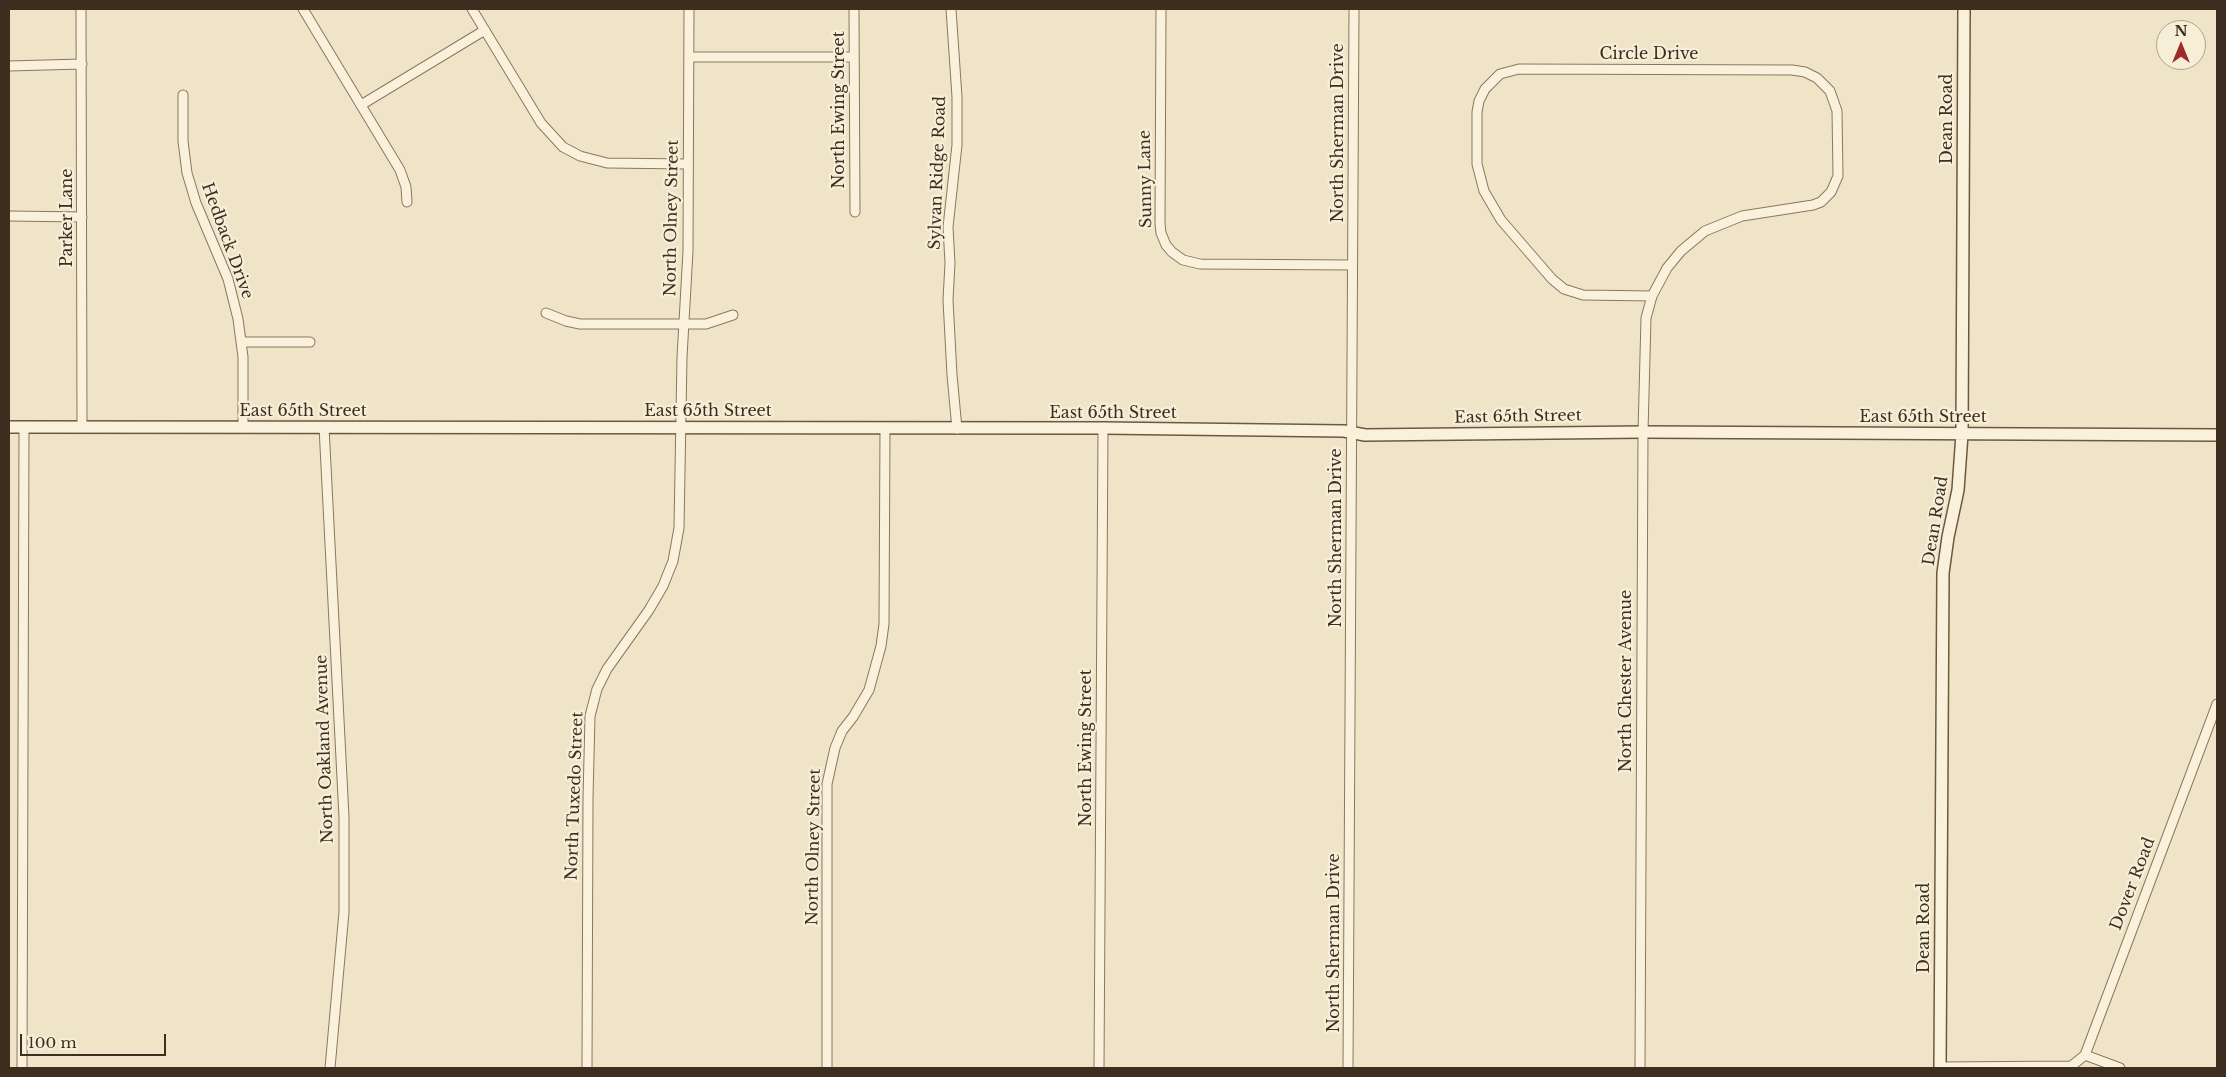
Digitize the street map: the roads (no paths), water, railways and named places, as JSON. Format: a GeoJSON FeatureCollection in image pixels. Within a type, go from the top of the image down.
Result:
{"type":"FeatureCollection","features":[{"type":"Feature","properties":{"kind":"street","name":"Parker Lane"},"geometry":{"type":"LineString","coordinates":[[81,9],[82,427]]}},
{"type":"Feature","properties":{"kind":"street"},"geometry":{"type":"LineString","coordinates":[[303,9],[400,170],[406,187],[407,202]]}},
{"type":"Feature","properties":{"kind":"street"},"geometry":{"type":"LineString","coordinates":[[472,9],[541,123],[563,147],[580,156],[607,163],[688,164]]}},
{"type":"Feature","properties":{"kind":"street","name":"North Olney Street"},"geometry":{"type":"LineString","coordinates":[[680,428],[688,251],[689,9]]}},
{"type":"Feature","properties":{"kind":"street","name":"North Ewing Street"},"geometry":{"type":"LineString","coordinates":[[854,9],[855,212]]}},
{"type":"Feature","properties":{"kind":"street","name":"Sylvan Ridge Road"},"geometry":{"type":"LineString","coordinates":[[952,9],[957,136],[955,175],[948,227],[950,263],[948,300],[957,429]]}},
{"type":"Feature","properties":{"kind":"street","name":"Sunny Lane"},"geometry":{"type":"LineString","coordinates":[[1161,9],[1160,224],[1161,233],[1166,245],[1182,260],[1200,264],[1352,265]]}},
{"type":"Feature","properties":{"kind":"street","name":"North Sherman Drive"},"geometry":{"type":"LineString","coordinates":[[1348,1068],[1354,9]]}},
{"type":"Feature","properties":{"kind":"street","name":"Dean Road"},"geometry":{"type":"LineString","coordinates":[[1940,1067],[1943,574],[1948,537],[1958,490],[1962,434],[1964,9]]}},
{"type":"Feature","properties":{"kind":"street"},"geometry":{"type":"LineString","coordinates":[[361,105],[486,30]]}},
{"type":"Feature","properties":{"kind":"street"},"geometry":{"type":"LineString","coordinates":[[689,57],[854,57]]}},
{"type":"Feature","properties":{"kind":"street"},"geometry":{"type":"LineString","coordinates":[[9,66],[82,64]]}},
{"type":"Feature","properties":{"kind":"street","name":"Circle Drive"},"geometry":{"type":"LineString","coordinates":[[1652,296],[1583,295],[1564,289],[1552,279],[1501,220],[1484,191],[1476,155],[1478,105],[1481,95],[1492,81],[1503,73],[1519,69],[1792,70],[1810,74]]}},
{"type":"Feature","properties":{"kind":"street","name":"North Chester Avenue"},"geometry":{"type":"LineString","coordinates":[[1640,1068],[1644,327],[1652,296],[1664,272],[1681,251],[1713,227],[1742,216],[1813,205],[1821,202],[1831,192],[1838,176],[1836,108],[1827,87],[1810,74]]}},
{"type":"Feature","properties":{"kind":"street","name":"Hedback Drive"},"geometry":{"type":"LineString","coordinates":[[183,95],[183,141],[187,173],[196,203],[228,279],[242,342],[243,427]]}},
{"type":"Feature","properties":{"kind":"street"},"geometry":{"type":"LineString","coordinates":[[9,216],[82,217]]}},
{"type":"Feature","properties":{"kind":"street"},"geometry":{"type":"LineString","coordinates":[[546,313],[580,324],[710,323],[733,315]]}},
{"type":"Feature","properties":{"kind":"street"},"geometry":{"type":"LineString","coordinates":[[242,342],[310,342]]}},
{"type":"Feature","properties":{"kind":"street"},"geometry":{"type":"LineString","coordinates":[[22,1068],[24,427]]}},
{"type":"Feature","properties":{"kind":"street","name":"North Oakland Avenue"},"geometry":{"type":"LineString","coordinates":[[324,427],[344,816],[344,912],[330,1068]]}},
{"type":"Feature","properties":{"kind":"street","name":"East 65th Street"},"geometry":{"type":"LineString","coordinates":[[9,428],[1103,428],[1352,432],[1365,435],[1643,432],[2217,435]]}},
{"type":"Feature","properties":{"kind":"street","name":"North Tuxedo Street"},"geometry":{"type":"LineString","coordinates":[[587,1068],[590,716],[603,677],[656,599],[673,561],[679,528],[680,428]]}},
{"type":"Feature","properties":{"kind":"street","name":"North Olney Street"},"geometry":{"type":"LineString","coordinates":[[827,1068],[827,784],[835,748],[842,731],[853,718],[868,690],[882,646],[884,624],[885,428]]}},
{"type":"Feature","properties":{"kind":"street","name":"North Ewing Street"},"geometry":{"type":"LineString","coordinates":[[1099,1068],[1103,428]]}},
{"type":"Feature","properties":{"kind":"street","name":"Dover Road"},"geometry":{"type":"LineString","coordinates":[[2085,1055],[2217,704]]}},
{"type":"Feature","properties":{"kind":"street"},"geometry":{"type":"LineString","coordinates":[[1940,1067],[2070,1067],[2085,1055],[2120,1068]]}}]}
